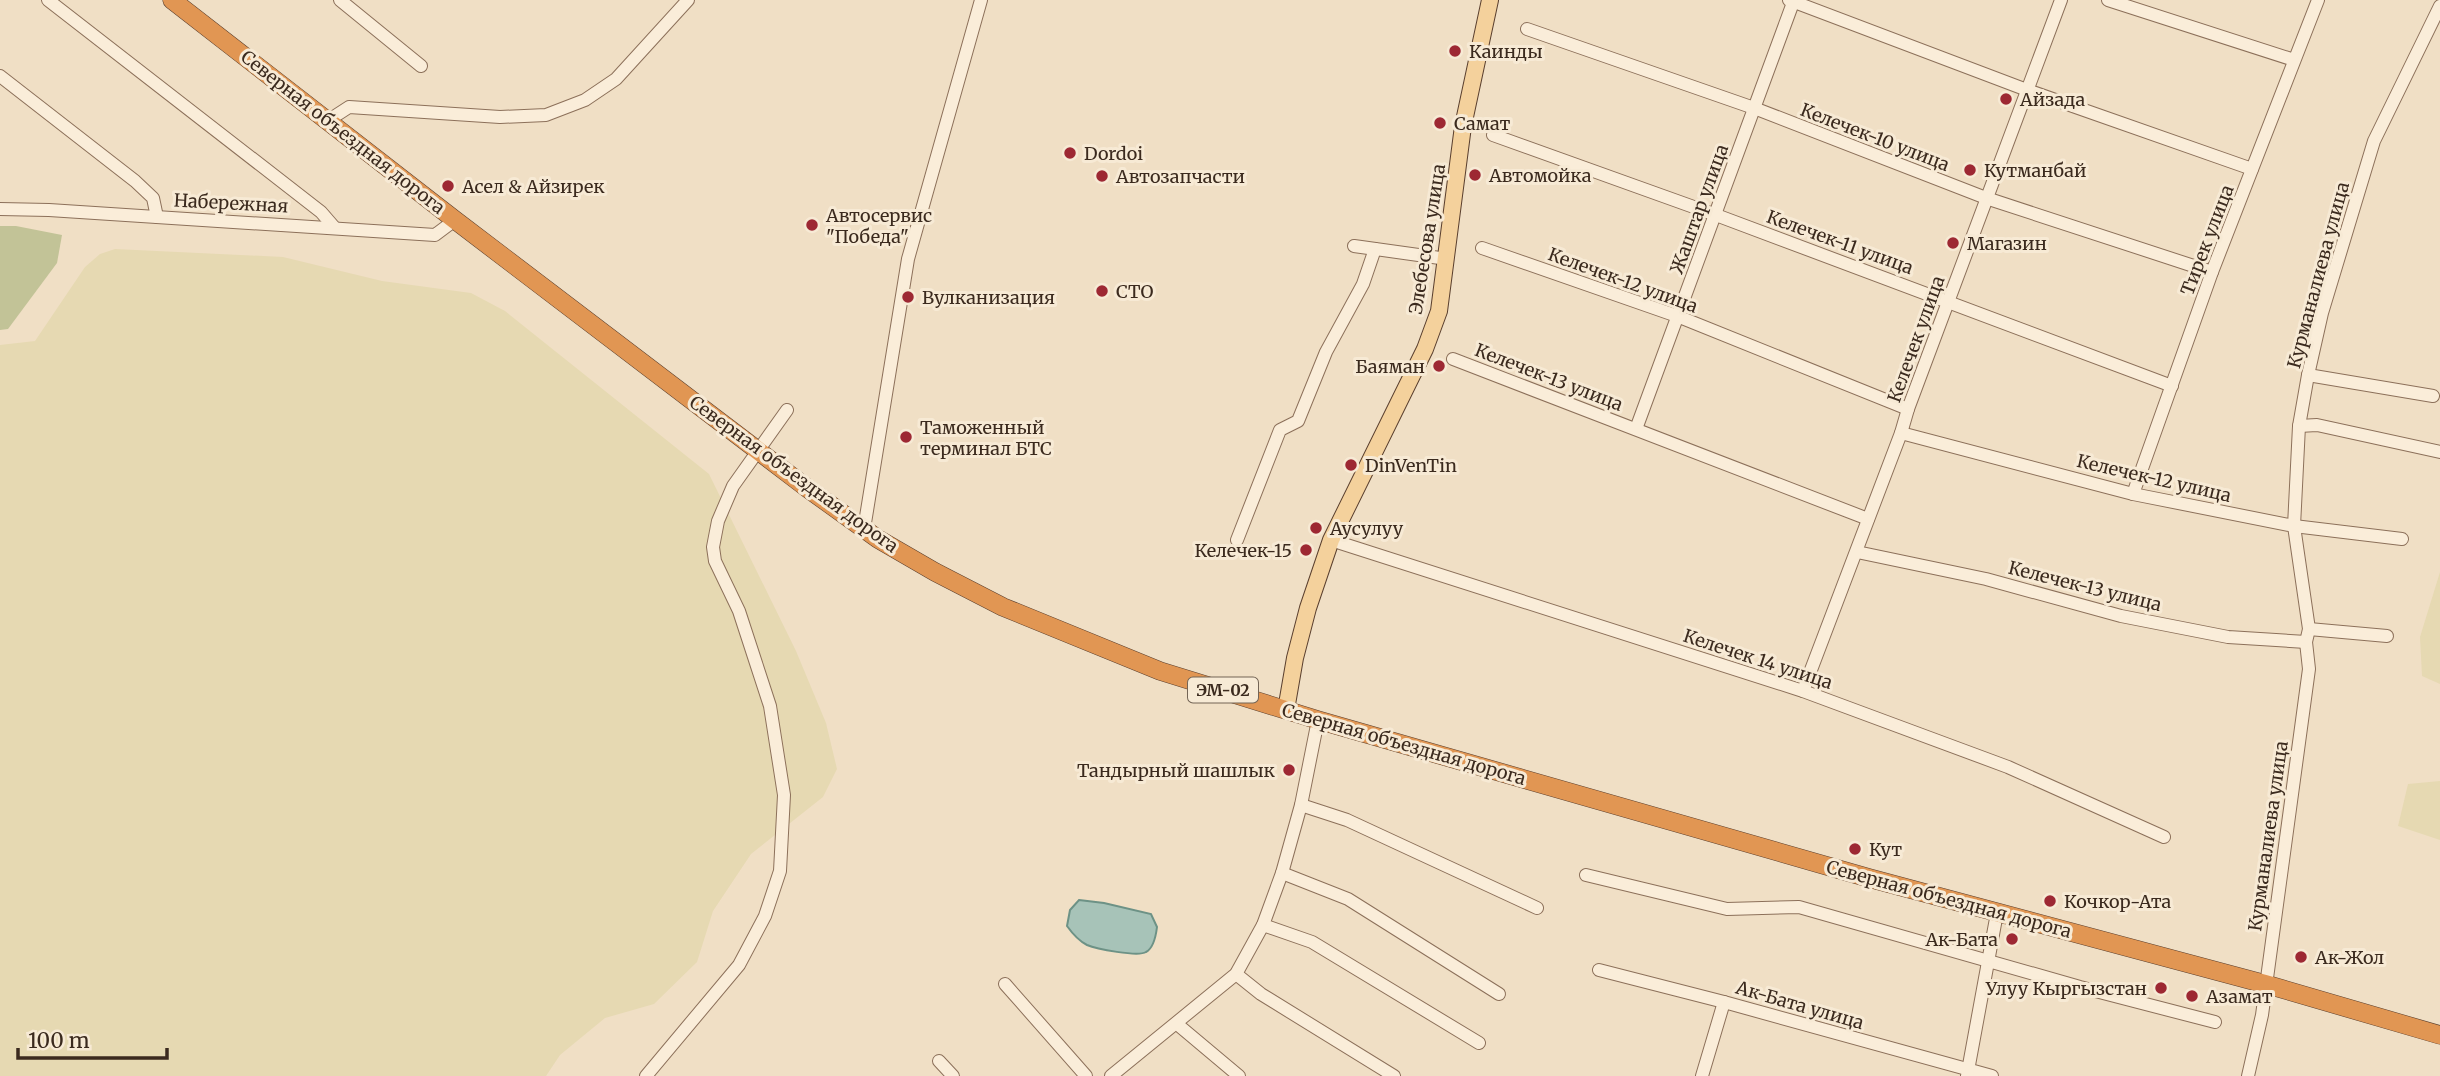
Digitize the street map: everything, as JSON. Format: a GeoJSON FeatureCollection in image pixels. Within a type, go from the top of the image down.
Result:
{"type":"FeatureCollection","features":[{"type":"Feature","properties":{"kind":"highway","name":"Северная объездная дорога"},"geometry":{"type":"LineString","coordinates":[[172,0],[807,488],[864,528],[935,572],[1003,607],[1160,671],[1318,720],[1869,878],[2265,984],[2440,1035]]}},
{"type":"Feature","properties":{"kind":"main road","name":"Элебесова улица"},"geometry":{"type":"LineString","coordinates":[[1286,710],[1295,658],[1308,608],[1331,540],[1425,349],[1439,311],[1463,126],[1490,0]]}},
{"type":"Feature","properties":{"kind":"street"},"geometry":{"type":"LineString","coordinates":[[48,0],[321,212],[334,227]]}},
{"type":"Feature","properties":{"kind":"street"},"geometry":{"type":"LineString","coordinates":[[340,0],[421,66]]}},
{"type":"Feature","properties":{"kind":"street"},"geometry":{"type":"LineString","coordinates":[[329,120],[349,107],[500,117],[546,115],[584,100],[616,79],[688,0]]}},
{"type":"Feature","properties":{"kind":"street"},"geometry":{"type":"LineString","coordinates":[[864,528],[908,259],[981,0]]}},
{"type":"Feature","properties":{"kind":"street","name":"Келечек улица"},"geometry":{"type":"LineString","coordinates":[[1803,691],[2061,0]]}},
{"type":"Feature","properties":{"kind":"street"},"geometry":{"type":"LineString","coordinates":[[2108,0],[2294,60]]}},
{"type":"Feature","properties":{"kind":"street","name":"Тирек улица"},"geometry":{"type":"LineString","coordinates":[[2133,494],[2212,272],[2318,0]]}},
{"type":"Feature","properties":{"kind":"street"},"geometry":{"type":"LineString","coordinates":[[1792,1],[2027,90],[2252,169]]}},
{"type":"Feature","properties":{"kind":"street","name":"Жаштар улица"},"geometry":{"type":"LineString","coordinates":[[1636,429],[1792,1]]}},
{"type":"Feature","properties":{"kind":"street","name":"Курманалиева улица"},"geometry":{"type":"LineString","coordinates":[[2248,1076],[2262,1015],[2309,669],[2306,642],[2309,629],[2294,526],[2299,426],[2322,313],[2374,141],[2440,6]]}},
{"type":"Feature","properties":{"kind":"street","name":"Келечек-10 улица"},"geometry":{"type":"LineString","coordinates":[[1527,29],[1754,108],[1986,198],[2212,272]]}},
{"type":"Feature","properties":{"kind":"street"},"geometry":{"type":"LineString","coordinates":[[0,76],[135,181],[153,198],[157,216]]}},
{"type":"Feature","properties":{"kind":"street","name":"Келечек-11 улица"},"geometry":{"type":"LineString","coordinates":[[1493,135],[1716,215],[2172,386]]}},
{"type":"Feature","properties":{"kind":"street","name":"Набережная"},"geometry":{"type":"LineString","coordinates":[[0,209],[435,234],[455,220]]}},
{"type":"Feature","properties":{"kind":"street"},"geometry":{"type":"LineString","coordinates":[[1354,246],[1447,259]]}},
{"type":"Feature","properties":{"kind":"street","name":"Келечек-12 улица"},"geometry":{"type":"LineString","coordinates":[[1482,248],[1677,316],[1908,409]]}},
{"type":"Feature","properties":{"kind":"street"},"geometry":{"type":"LineString","coordinates":[[1237,540],[1280,430],[1298,421],[1326,352],[1363,284],[1375,249]]}},
{"type":"Feature","properties":{"kind":"street","name":"Келечек-13 улица"},"geometry":{"type":"LineString","coordinates":[[1453,359],[1868,519]]}},
{"type":"Feature","properties":{"kind":"street"},"geometry":{"type":"LineString","coordinates":[[2308,376],[2433,396]]}},
{"type":"Feature","properties":{"kind":"street"},"geometry":{"type":"LineString","coordinates":[[646,1076],[739,965],[765,916],[780,871],[784,795],[771,706],[739,611],[715,561],[713,547],[718,521],[733,486],[788,410]]}},
{"type":"Feature","properties":{"kind":"street"},"geometry":{"type":"LineString","coordinates":[[2299,426],[2317,425],[2440,452]]}},
{"type":"Feature","properties":{"kind":"street","name":"Келечек-12 улица"},"geometry":{"type":"LineString","coordinates":[[1901,433],[2133,494],[2294,526],[2402,539]]}},
{"type":"Feature","properties":{"kind":"street","name":"Келечек 14 улица"},"geometry":{"type":"LineString","coordinates":[[1331,540],[1803,691],[2008,767],[2164,837]]}},
{"type":"Feature","properties":{"kind":"street","name":"Келечек-13 улица"},"geometry":{"type":"LineString","coordinates":[[1857,552],[1986,579],[2121,616],[2228,637],[2306,642]]}},
{"type":"Feature","properties":{"kind":"street"},"geometry":{"type":"LineString","coordinates":[[2309,629],[2387,636]]}},
{"type":"Feature","properties":{"kind":"street"},"geometry":{"type":"LineString","coordinates":[[1115,1075],[1236,974],[1264,925],[1282,873],[1301,805],[1318,720]]}},
{"type":"Feature","properties":{"kind":"street"},"geometry":{"type":"LineString","coordinates":[[1301,805],[1348,820],[1537,908]]}},
{"type":"Feature","properties":{"kind":"street"},"geometry":{"type":"LineString","coordinates":[[1282,873],[1348,899],[1499,994]]}},
{"type":"Feature","properties":{"kind":"street"},"geometry":{"type":"LineString","coordinates":[[1586,875],[1727,909],[1799,906],[2215,1022]]}},
{"type":"Feature","properties":{"kind":"street"},"geometry":{"type":"LineString","coordinates":[[1968,1073],[1997,913]]}},
{"type":"Feature","properties":{"kind":"street"},"geometry":{"type":"LineString","coordinates":[[1264,925],[1312,942],[1479,1043]]}},
{"type":"Feature","properties":{"kind":"street","name":"Ак-Бата улица"},"geometry":{"type":"LineString","coordinates":[[1599,970],[1724,1002],[1968,1073],[1992,1076]]}},
{"type":"Feature","properties":{"kind":"street"},"geometry":{"type":"LineString","coordinates":[[1236,974],[1261,994],[1394,1076]]}},
{"type":"Feature","properties":{"kind":"street"},"geometry":{"type":"LineString","coordinates":[[1005,984],[1086,1076]]}},
{"type":"Feature","properties":{"kind":"street"},"geometry":{"type":"LineString","coordinates":[[1702,1076],[1724,1002]]}},
{"type":"Feature","properties":{"kind":"street"},"geometry":{"type":"LineString","coordinates":[[1177,1024],[1239,1076]]}},
{"type":"Feature","properties":{"kind":"street"},"geometry":{"type":"LineString","coordinates":[[939,1061],[953,1076]]}},
{"type":"Feature","properties":{"kind":"shaded area"},"geometry":{"type":"Polygon","coordinates":[[[115,249],[283,257],[382,281],[471,293],[505,311],[709,474],[796,651],[826,723],[837,769],[823,797],[751,854],[713,911],[697,962],[654,1004],[605,1018],[560,1055],[546,1076],[0,1076],[0,345],[35,341],[85,267],[100,254],[115,249]]]}},
{"type":"Feature","properties":{"kind":"shaded area"},"geometry":{"type":"Polygon","coordinates":[[[2440,572],[2440,684],[2422,676],[2420,637],[2440,572]]]}},
{"type":"Feature","properties":{"kind":"shaded area"},"geometry":{"type":"Polygon","coordinates":[[[2440,781],[2440,840],[2398,826],[2408,784],[2440,781]]]}},
{"type":"Feature","properties":{"kind":"shaded area"},"geometry":{"type":"Polygon","coordinates":[[[1079,900],[1151,914],[1157,927],[1151,948],[1135,954],[1092,947],[1084,943],[1067,926],[1070,910],[1079,900]]]}},
{"type":"Feature","properties":{"kind":"green space"},"geometry":{"type":"Polygon","coordinates":[[[0,226],[16,226],[62,235],[57,263],[8,329],[0,330],[0,226]]]}},
{"type":"Feature","properties":{"kind":"place","name":"Каинды"},"geometry":{"type":"Point","coordinates":[1455,51]}},
{"type":"Feature","properties":{"kind":"place","name":"Айзада"},"geometry":{"type":"Point","coordinates":[2006,99]}},
{"type":"Feature","properties":{"kind":"place","name":"Самат"},"geometry":{"type":"Point","coordinates":[1440,123]}},
{"type":"Feature","properties":{"kind":"place","name":"Dordoi"},"geometry":{"type":"Point","coordinates":[1070,153]}},
{"type":"Feature","properties":{"kind":"place","name":"Кутманбай"},"geometry":{"type":"Point","coordinates":[1970,170]}},
{"type":"Feature","properties":{"kind":"place","name":"Автомойка"},"geometry":{"type":"Point","coordinates":[1475,175]}},
{"type":"Feature","properties":{"kind":"place","name":"Автозапчасти"},"geometry":{"type":"Point","coordinates":[1102,176]}},
{"type":"Feature","properties":{"kind":"place","name":"Асел & Айзирек"},"geometry":{"type":"Point","coordinates":[448,186]}},
{"type":"Feature","properties":{"kind":"place","name":"Автосервис \"Победа\""},"geometry":{"type":"Point","coordinates":[812,225]}},
{"type":"Feature","properties":{"kind":"place","name":"Магазин"},"geometry":{"type":"Point","coordinates":[1953,243]}},
{"type":"Feature","properties":{"kind":"place","name":"СТО"},"geometry":{"type":"Point","coordinates":[1102,291]}},
{"type":"Feature","properties":{"kind":"place","name":"Вулканизация"},"geometry":{"type":"Point","coordinates":[908,297]}},
{"type":"Feature","properties":{"kind":"place","name":"Баяман"},"geometry":{"type":"Point","coordinates":[1439,366]}},
{"type":"Feature","properties":{"kind":"place","name":"Таможенный терминал БТС"},"geometry":{"type":"Point","coordinates":[906,437]}},
{"type":"Feature","properties":{"kind":"place","name":"DinVenTin"},"geometry":{"type":"Point","coordinates":[1351,465]}},
{"type":"Feature","properties":{"kind":"place","name":"Аусулуу"},"geometry":{"type":"Point","coordinates":[1316,528]}},
{"type":"Feature","properties":{"kind":"place","name":"Келечек-15"},"geometry":{"type":"Point","coordinates":[1306,550]}},
{"type":"Feature","properties":{"kind":"place","name":"Тандырный шашлык"},"geometry":{"type":"Point","coordinates":[1289,770]}},
{"type":"Feature","properties":{"kind":"place","name":"Кут"},"geometry":{"type":"Point","coordinates":[1855,849]}},
{"type":"Feature","properties":{"kind":"place","name":"Кочкор-Ата"},"geometry":{"type":"Point","coordinates":[2050,901]}},
{"type":"Feature","properties":{"kind":"place","name":"Ак-Бата"},"geometry":{"type":"Point","coordinates":[2012,939]}},
{"type":"Feature","properties":{"kind":"place","name":"Ак-Жол"},"geometry":{"type":"Point","coordinates":[2301,957]}},
{"type":"Feature","properties":{"kind":"place","name":"Улуу Кыргызстан"},"geometry":{"type":"Point","coordinates":[2161,988]}},
{"type":"Feature","properties":{"kind":"place","name":"Азамат"},"geometry":{"type":"Point","coordinates":[2192,996]}}]}
